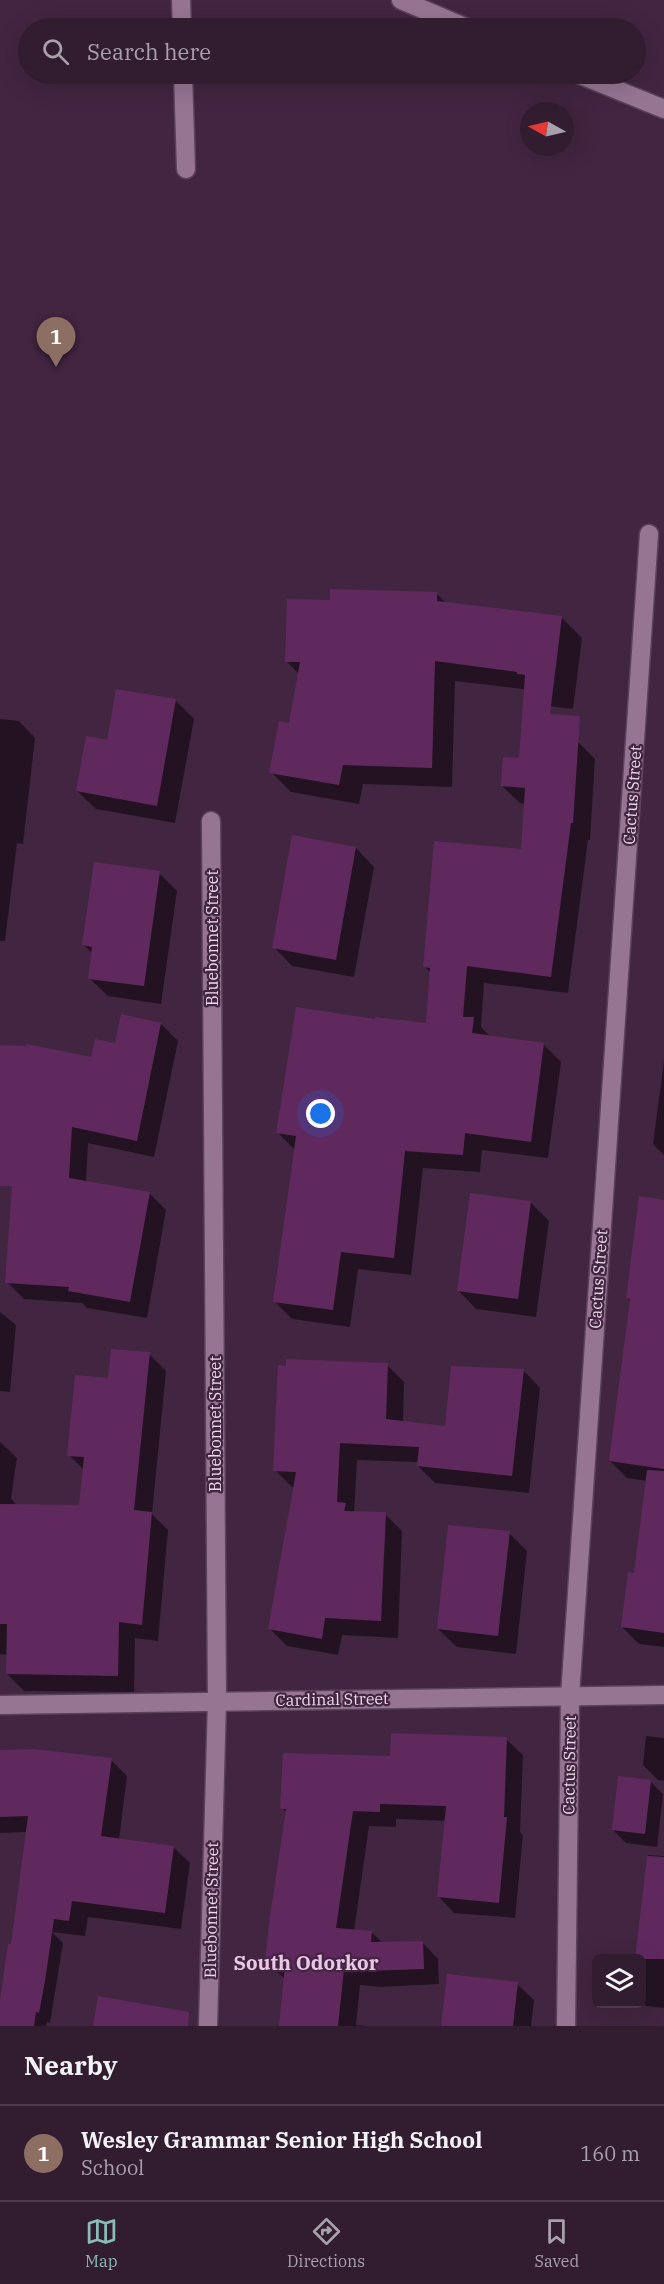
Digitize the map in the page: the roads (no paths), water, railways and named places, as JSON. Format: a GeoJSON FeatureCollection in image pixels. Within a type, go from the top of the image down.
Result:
{"type":"FeatureCollection","features":[{"type":"Feature","properties":{"kind":"street"},"geometry":{"type":"LineString","coordinates":[[181,0],[182,18]]}},
{"type":"Feature","properties":{"kind":"street"},"geometry":{"type":"LineString","coordinates":[[401,0],[443,18]]}},
{"type":"Feature","properties":{"kind":"street"},"geometry":{"type":"LineString","coordinates":[[183,84],[186,169]]}},
{"type":"Feature","properties":{"kind":"street"},"geometry":{"type":"LineString","coordinates":[[603,84],[664,109]]}},
{"type":"Feature","properties":{"kind":"street","name":"Cactus Street"},"geometry":{"type":"LineString","coordinates":[[566,2026],[570,1696],[650,534]]}},
{"type":"Feature","properties":{"kind":"street","name":"Bluebonnet Street"},"geometry":{"type":"LineString","coordinates":[[208,2026],[217,1701],[211,821]]}},
{"type":"Feature","properties":{"kind":"street","name":"Cardinal Street"},"geometry":{"type":"LineString","coordinates":[[0,1705],[664,1695]]}},
{"type":"Feature","properties":{"kind":"place","name":"Wesley Grammar Senior High School"},"geometry":{"type":"Point","coordinates":[56,367]}},
{"type":"Feature","properties":{"kind":"district","name":"South Odorkor"},"geometry":{"type":"Point","coordinates":[306,1963]}}]}
